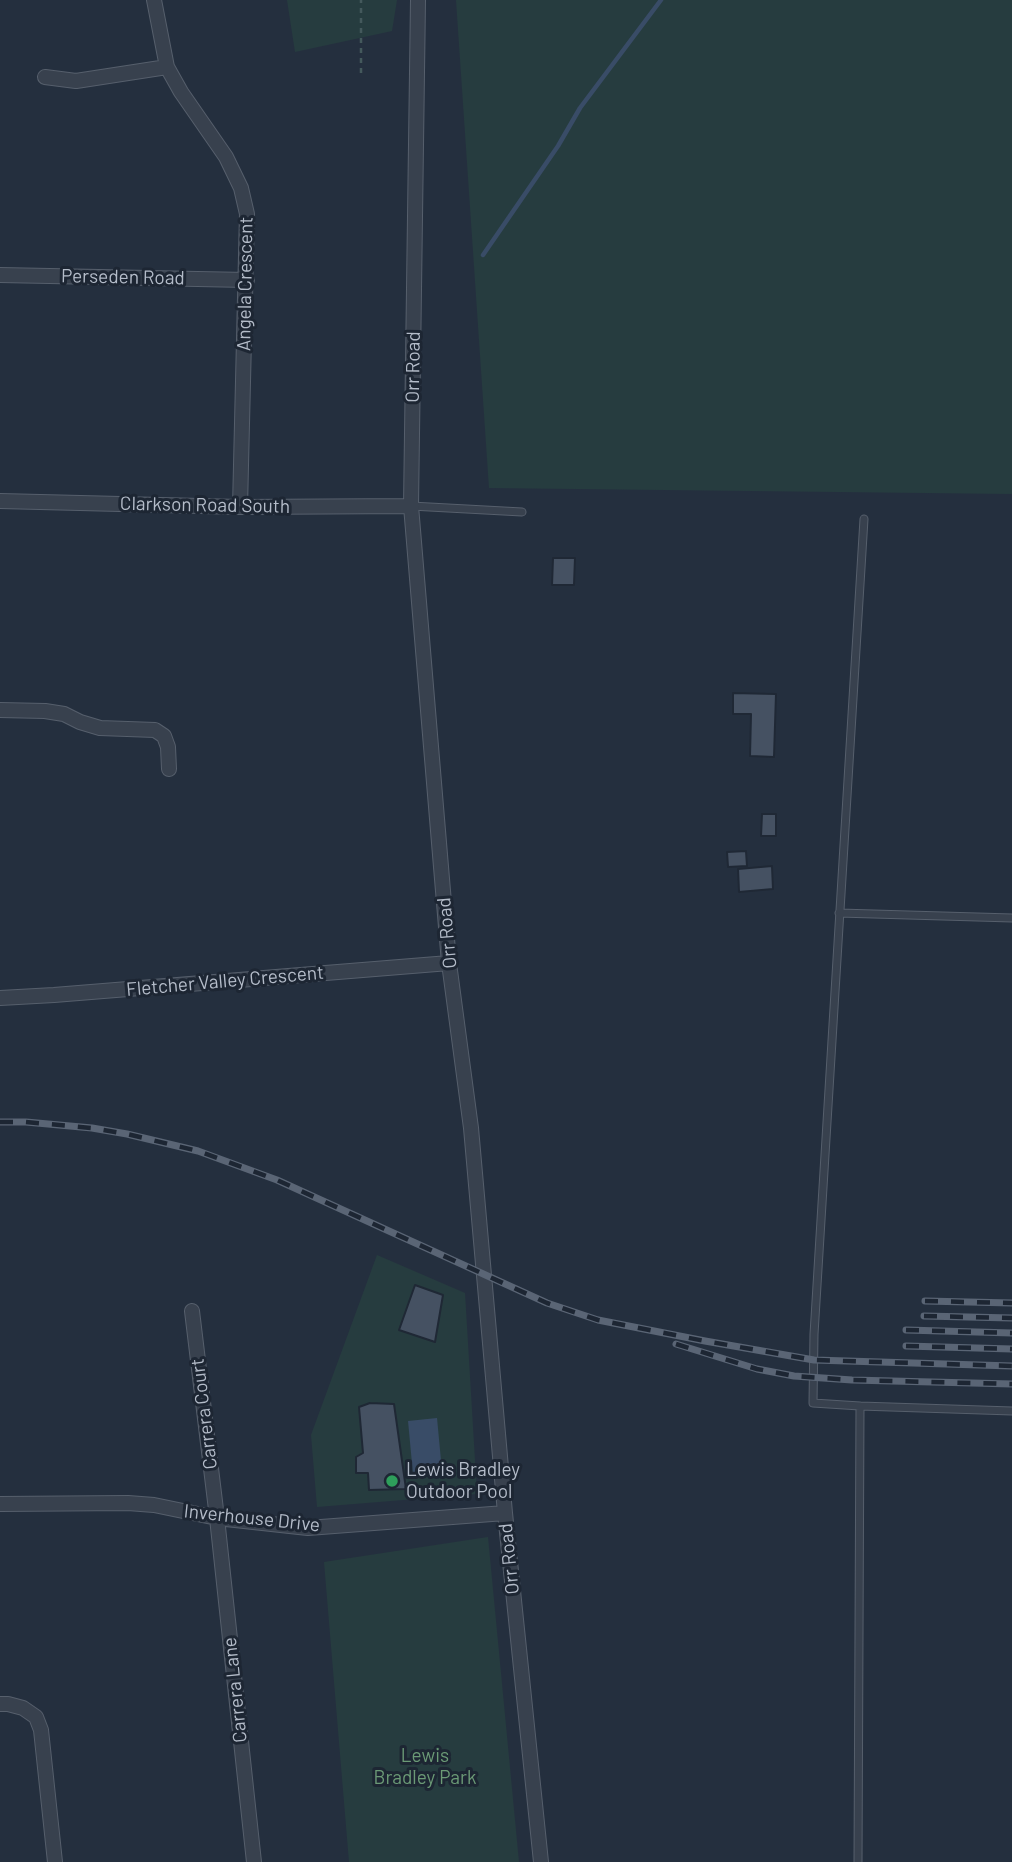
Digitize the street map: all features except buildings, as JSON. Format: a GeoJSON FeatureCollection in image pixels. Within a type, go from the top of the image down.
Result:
{"type":"FeatureCollection","features":[{"type":"Feature","properties":{"kind":"street","name":"Angela Crescent"},"geometry":{"type":"LineString","coordinates":[[154,0],[167,67],[226,157],[241,188],[247,214],[240,507]]}},
{"type":"Feature","properties":{"kind":"street","name":"Orr Road"},"geometry":{"type":"LineString","coordinates":[[418,0],[411,506],[449,963],[471,1128],[505,1513],[541,1862]]}},
{"type":"Feature","properties":{"kind":"street"},"geometry":{"type":"LineString","coordinates":[[45,77],[76,81],[167,67]]}},
{"type":"Feature","properties":{"kind":"street","name":"Perseden Road"},"geometry":{"type":"LineString","coordinates":[[0,275],[247,280]]}},
{"type":"Feature","properties":{"kind":"street","name":"Clarkson Road South"},"geometry":{"type":"LineString","coordinates":[[0,501],[240,507],[411,506]]}},
{"type":"Feature","properties":{"kind":"street"},"geometry":{"type":"LineString","coordinates":[[0,710],[45,710],[64,714],[100,728],[155,730],[164,736],[168,747],[169,769]]}},
{"type":"Feature","properties":{"kind":"street","name":"Fletcher Valley Crescent"},"geometry":{"type":"LineString","coordinates":[[0,998],[449,963]]}},
{"type":"Feature","properties":{"kind":"street","name":"Carrera Court"},"geometry":{"type":"LineString","coordinates":[[192,1311],[217,1518]]}},
{"type":"Feature","properties":{"kind":"street","name":"Inverhouse Drive"},"geometry":{"type":"LineString","coordinates":[[0,1504],[154,1505],[217,1518],[308,1528],[505,1513]]}},
{"type":"Feature","properties":{"kind":"street","name":"Carrera Lane"},"geometry":{"type":"LineString","coordinates":[[217,1518],[254,1862]]}},
{"type":"Feature","properties":{"kind":"street"},"geometry":{"type":"LineString","coordinates":[[0,1704],[23,1707],[36,1717],[41,1730],[55,1862]]}},
{"type":"Feature","properties":{"kind":"lane"},"geometry":{"type":"LineString","coordinates":[[411,506],[522,512]]}},
{"type":"Feature","properties":{"kind":"lane"},"geometry":{"type":"LineString","coordinates":[[864,519],[815,1320],[813,1403],[1012,1410]]}},
{"type":"Feature","properties":{"kind":"lane"},"geometry":{"type":"LineString","coordinates":[[839,913],[1012,919]]}},
{"type":"Feature","properties":{"kind":"lane"},"geometry":{"type":"LineString","coordinates":[[858,1862],[860,1406]]}},
{"type":"Feature","properties":{"kind":"path"},"geometry":{"type":"LineString","coordinates":[[361,0],[361,73]]}},
{"type":"Feature","properties":{"kind":"green space"},"geometry":{"type":"Polygon","coordinates":[[[287,0],[397,0],[392,31],[295,52],[287,0]]]}},
{"type":"Feature","properties":{"kind":"green space"},"geometry":{"type":"Polygon","coordinates":[[[456,0],[1012,0],[1012,494],[489,488],[456,0]]]}},
{"type":"Feature","properties":{"kind":"green space"},"geometry":{"type":"Polygon","coordinates":[[[377,1255],[465,1293],[477,1494],[317,1507],[311,1435],[377,1255]]]}},
{"type":"Feature","properties":{"kind":"green space","name":"Lewis Bradley Park"},"geometry":{"type":"Polygon","coordinates":[[[488,1537],[519,1862],[349,1862],[324,1562],[488,1537]]]}},
{"type":"Feature","properties":{"kind":"water"},"geometry":{"type":"Polygon","coordinates":[[[437,1418],[442,1471],[413,1474],[408,1421],[437,1418]]]}},
{"type":"Feature","properties":{"kind":"waterway"},"geometry":{"type":"LineString","coordinates":[[483,255],[558,146],[580,108],[661,0]]}},
{"type":"Feature","properties":{"kind":"railway"},"geometry":{"type":"LineString","coordinates":[[0,1122],[92,1128],[198,1151],[277,1180],[547,1303],[598,1320],[814,1360],[1012,1366]]}},
{"type":"Feature","properties":{"kind":"railway"},"geometry":{"type":"LineString","coordinates":[[925,1301],[1012,1303]]}},
{"type":"Feature","properties":{"kind":"railway"},"geometry":{"type":"LineString","coordinates":[[924,1316],[1012,1318]]}},
{"type":"Feature","properties":{"kind":"railway"},"geometry":{"type":"LineString","coordinates":[[906,1330],[1012,1333]]}},
{"type":"Feature","properties":{"kind":"railway"},"geometry":{"type":"LineString","coordinates":[[676,1344],[757,1369],[794,1376],[1012,1384]]}},
{"type":"Feature","properties":{"kind":"railway"},"geometry":{"type":"LineString","coordinates":[[906,1346],[1012,1349]]}},
{"type":"Feature","properties":{"kind":"place","name":"Lewis Bradley Outdoor Pool"},"geometry":{"type":"Point","coordinates":[392,1481]}}]}
